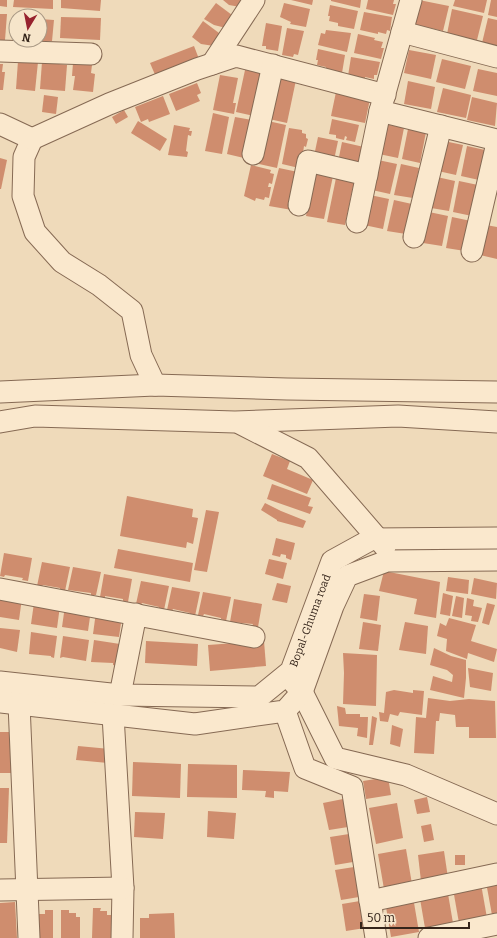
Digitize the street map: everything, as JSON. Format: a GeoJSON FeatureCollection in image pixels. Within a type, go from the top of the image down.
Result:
{"type":"FeatureCollection","features":[{"type":"Feature","properties":{"kind":"street"},"geometry":{"type":"LineString","coordinates":[[212,64],[254,0]]}},
{"type":"Feature","properties":{"kind":"street"},"geometry":{"type":"LineString","coordinates":[[357,222],[382,103],[411,0]]}},
{"type":"Feature","properties":{"kind":"street"},"geometry":{"type":"LineString","coordinates":[[402,32],[497,57]]}},
{"type":"Feature","properties":{"kind":"street"},"geometry":{"type":"LineString","coordinates":[[0,51],[91,54]]}},
{"type":"Feature","properties":{"kind":"street"},"geometry":{"type":"LineString","coordinates":[[155,385],[141,355],[132,311],[98,285],[62,262],[35,232],[23,196],[24,157],[32,139],[109,104],[236,56],[273,65],[382,103],[440,126],[497,140]]}},
{"type":"Feature","properties":{"kind":"street"},"geometry":{"type":"LineString","coordinates":[[253,154],[273,65]]}},
{"type":"Feature","properties":{"kind":"street"},"geometry":{"type":"LineString","coordinates":[[0,124],[32,139]]}},
{"type":"Feature","properties":{"kind":"street"},"geometry":{"type":"LineString","coordinates":[[414,237],[440,126]]}},
{"type":"Feature","properties":{"kind":"street"},"geometry":{"type":"LineString","coordinates":[[472,251],[497,143]]}},
{"type":"Feature","properties":{"kind":"street"},"geometry":{"type":"LineString","coordinates":[[299,205],[308,161],[367,175]]}},
{"type":"Feature","properties":{"kind":"street"},"geometry":{"type":"LineString","coordinates":[[0,392],[155,385],[287,389],[497,392]]}},
{"type":"Feature","properties":{"kind":"street"},"geometry":{"type":"LineString","coordinates":[[0,422],[35,416],[235,422],[398,416],[497,422]]}},
{"type":"Feature","properties":{"kind":"street"},"geometry":{"type":"LineString","coordinates":[[235,422],[308,458],[380,539],[394,561]]}},
{"type":"Feature","properties":{"kind":"street","name":"Bopal-Ghuma road"},"geometry":{"type":"LineString","coordinates":[[0,682],[120,695],[259,697],[291,671],[332,561],[372,539],[497,538]]}},
{"type":"Feature","properties":{"kind":"street"},"geometry":{"type":"LineString","coordinates":[[30,938],[28,889],[9,703],[195,724],[285,711],[302,692],[332,606],[347,576],[387,561],[497,560]]}},
{"type":"Feature","properties":{"kind":"street"},"geometry":{"type":"LineString","coordinates":[[0,589],[254,637]]}},
{"type":"Feature","properties":{"kind":"street"},"geometry":{"type":"LineString","coordinates":[[120,695],[136,614]]}},
{"type":"Feature","properties":{"kind":"street"},"geometry":{"type":"LineString","coordinates":[[286,675],[302,692],[334,758],[406,775],[497,814]]}},
{"type":"Feature","properties":{"kind":"street"},"geometry":{"type":"LineString","coordinates":[[285,711],[305,768],[352,787],[376,938]]}},
{"type":"Feature","properties":{"kind":"street"},"geometry":{"type":"LineString","coordinates":[[113,715],[123,888],[122,938]]}},
{"type":"Feature","properties":{"kind":"street"},"geometry":{"type":"LineString","coordinates":[[370,901],[497,874]]}},
{"type":"Feature","properties":{"kind":"street"},"geometry":{"type":"LineString","coordinates":[[0,890],[123,888]]}},
{"type":"Feature","properties":{"kind":"street"},"geometry":{"type":"LineString","coordinates":[[429,938],[497,924]]}},
{"type":"Feature","properties":{"kind":"building"},"geometry":{"type":"Polygon","coordinates":[[[0,0],[7,0],[7,7],[0,6],[0,0]]]}},
{"type":"Feature","properties":{"kind":"building"},"geometry":{"type":"Polygon","coordinates":[[[14,0],[53,0],[53,9],[13,7],[14,0]]]}},
{"type":"Feature","properties":{"kind":"building"},"geometry":{"type":"Polygon","coordinates":[[[61,0],[101,0],[100,11],[61,8],[61,0]]]}},
{"type":"Feature","properties":{"kind":"building"},"geometry":{"type":"Polygon","coordinates":[[[223,0],[248,0],[240,7],[229,5],[223,0]]]}},
{"type":"Feature","properties":{"kind":"building"},"geometry":{"type":"Polygon","coordinates":[[[291,0],[313,0],[312,5],[291,0]]]}},
{"type":"Feature","properties":{"kind":"building"},"geometry":{"type":"Polygon","coordinates":[[[361,0],[360,8],[331,1],[361,0]]]}},
{"type":"Feature","properties":{"kind":"building"},"geometry":{"type":"Polygon","coordinates":[[[368,0],[394,0],[393,4],[396,4],[393,15],[366,9],[368,0]]]}},
{"type":"Feature","properties":{"kind":"building"},"geometry":{"type":"Polygon","coordinates":[[[419,0],[449,6],[443,31],[413,24],[419,0]]]}},
{"type":"Feature","properties":{"kind":"building"},"geometry":{"type":"Polygon","coordinates":[[[455,0],[487,0],[484,13],[453,6],[455,0]]]}},
{"type":"Feature","properties":{"kind":"building"},"geometry":{"type":"Polygon","coordinates":[[[491,0],[497,0],[497,17],[488,15],[491,0]]]}},
{"type":"Feature","properties":{"kind":"building"},"geometry":{"type":"Polygon","coordinates":[[[216,3],[236,18],[226,28],[214,25],[204,19],[216,3]]]}},
{"type":"Feature","properties":{"kind":"building"},"geometry":{"type":"Polygon","coordinates":[[[284,3],[310,9],[306,27],[290,24],[291,22],[280,17],[284,3]]]}},
{"type":"Feature","properties":{"kind":"building"},"geometry":{"type":"Polygon","coordinates":[[[330,5],[358,11],[354,29],[338,26],[338,23],[329,21],[330,16],[328,16],[330,5]]]}},
{"type":"Feature","properties":{"kind":"building"},"geometry":{"type":"Polygon","coordinates":[[[452,9],[483,16],[477,40],[447,34],[452,9]]]}},
{"type":"Feature","properties":{"kind":"building"},"geometry":{"type":"Polygon","coordinates":[[[364,12],[392,17],[390,31],[387,30],[386,34],[378,32],[378,34],[360,30],[364,12]]]}},
{"type":"Feature","properties":{"kind":"building"},"geometry":{"type":"Polygon","coordinates":[[[0,14],[7,14],[5,40],[0,40],[0,14]]]}},
{"type":"Feature","properties":{"kind":"building"},"geometry":{"type":"Polygon","coordinates":[[[61,17],[101,18],[100,40],[60,38],[61,17]]]}},
{"type":"Feature","properties":{"kind":"building"},"geometry":{"type":"Polygon","coordinates":[[[488,18],[497,20],[497,46],[482,43],[488,18]]]}},
{"type":"Feature","properties":{"kind":"building"},"geometry":{"type":"Polygon","coordinates":[[[48,20],[54,20],[52,41],[48,41],[48,20]]]}},
{"type":"Feature","properties":{"kind":"building"},"geometry":{"type":"Polygon","coordinates":[[[203,21],[223,36],[214,46],[201,44],[192,37],[203,21]]]}},
{"type":"Feature","properties":{"kind":"building"},"geometry":{"type":"Polygon","coordinates":[[[266,23],[282,26],[278,51],[266,49],[266,46],[262,46],[266,23]]]}},
{"type":"Feature","properties":{"kind":"building"},"geometry":{"type":"Polygon","coordinates":[[[287,28],[304,31],[298,55],[294,54],[293,57],[282,55],[287,28]]]}},
{"type":"Feature","properties":{"kind":"building"},"geometry":{"type":"Polygon","coordinates":[[[326,30],[351,33],[347,52],[318,45],[321,33],[325,34],[326,30]]]}},
{"type":"Feature","properties":{"kind":"building"},"geometry":{"type":"Polygon","coordinates":[[[358,34],[375,38],[374,40],[383,42],[381,48],[384,48],[381,59],[354,53],[358,34]]]}},
{"type":"Feature","properties":{"kind":"building"},"geometry":{"type":"Polygon","coordinates":[[[194,46],[199,59],[156,77],[150,63],[194,46]]]}},
{"type":"Feature","properties":{"kind":"building"},"geometry":{"type":"Polygon","coordinates":[[[318,49],[345,55],[342,73],[326,70],[326,67],[317,65],[318,60],[316,60],[318,49]]]}},
{"type":"Feature","properties":{"kind":"building"},"geometry":{"type":"Polygon","coordinates":[[[409,50],[436,55],[431,79],[404,73],[409,50]]]}},
{"type":"Feature","properties":{"kind":"building"},"geometry":{"type":"Polygon","coordinates":[[[351,57],[380,62],[377,75],[374,75],[374,79],[348,76],[351,57]]]}},
{"type":"Feature","properties":{"kind":"building"},"geometry":{"type":"Polygon","coordinates":[[[442,59],[471,66],[465,89],[436,82],[442,59]]]}},
{"type":"Feature","properties":{"kind":"building"},"geometry":{"type":"Polygon","coordinates":[[[18,61],[38,62],[35,91],[16,89],[18,61]]]}},
{"type":"Feature","properties":{"kind":"building"},"geometry":{"type":"Polygon","coordinates":[[[42,62],[67,65],[65,91],[40,89],[42,62]]]}},
{"type":"Feature","properties":{"kind":"building"},"geometry":{"type":"Polygon","coordinates":[[[73,63],[92,65],[91,73],[95,74],[93,92],[73,90],[75,76],[72,76],[73,63]]]}},
{"type":"Feature","properties":{"kind":"building"},"geometry":{"type":"Polygon","coordinates":[[[0,64],[3,64],[2,72],[5,72],[3,90],[0,90],[0,64]]]}},
{"type":"Feature","properties":{"kind":"building"},"geometry":{"type":"Polygon","coordinates":[[[478,69],[497,73],[497,96],[473,91],[478,69]]]}},
{"type":"Feature","properties":{"kind":"building"},"geometry":{"type":"Polygon","coordinates":[[[245,70],[263,73],[254,116],[236,112],[245,70]]]}},
{"type":"Feature","properties":{"kind":"building"},"geometry":{"type":"Polygon","coordinates":[[[220,75],[238,78],[233,103],[236,103],[234,114],[213,110],[220,75]]]}},
{"type":"Feature","properties":{"kind":"building"},"geometry":{"type":"Polygon","coordinates":[[[277,76],[296,80],[287,123],[269,119],[277,76]]]}},
{"type":"Feature","properties":{"kind":"building"},"geometry":{"type":"Polygon","coordinates":[[[408,81],[435,87],[431,109],[404,104],[408,81]]]}},
{"type":"Feature","properties":{"kind":"building"},"geometry":{"type":"Polygon","coordinates":[[[197,83],[201,93],[197,95],[200,101],[176,111],[169,94],[197,83]]]}},
{"type":"Feature","properties":{"kind":"building"},"geometry":{"type":"Polygon","coordinates":[[[443,88],[471,95],[466,118],[437,112],[443,88]]]}},
{"type":"Feature","properties":{"kind":"building"},"geometry":{"type":"Polygon","coordinates":[[[336,92],[370,99],[365,123],[331,116],[336,92]]]}},
{"type":"Feature","properties":{"kind":"building"},"geometry":{"type":"Polygon","coordinates":[[[44,95],[58,97],[56,114],[42,112],[44,95]]]}},
{"type":"Feature","properties":{"kind":"building"},"geometry":{"type":"Polygon","coordinates":[[[163,96],[170,114],[149,122],[148,119],[141,122],[135,107],[163,96]]]}},
{"type":"Feature","properties":{"kind":"building"},"geometry":{"type":"Polygon","coordinates":[[[472,97],[497,103],[495,126],[467,120],[472,97]]]}},
{"type":"Feature","properties":{"kind":"building"},"geometry":{"type":"Polygon","coordinates":[[[124,110],[128,117],[116,124],[112,117],[124,110]]]}},
{"type":"Feature","properties":{"kind":"building"},"geometry":{"type":"Polygon","coordinates":[[[213,113],[229,117],[222,154],[205,151],[213,113]]]}},
{"type":"Feature","properties":{"kind":"building"},"geometry":{"type":"Polygon","coordinates":[[[235,117],[252,120],[244,158],[227,154],[235,117]]]}},
{"type":"Feature","properties":{"kind":"building"},"geometry":{"type":"Polygon","coordinates":[[[332,119],[359,125],[355,142],[346,140],[347,137],[345,136],[344,140],[336,138],[336,135],[329,134],[332,119]]]}},
{"type":"Feature","properties":{"kind":"building"},"geometry":{"type":"Polygon","coordinates":[[[138,121],[167,139],[160,151],[131,133],[138,121]]]}},
{"type":"Feature","properties":{"kind":"building"},"geometry":{"type":"Polygon","coordinates":[[[268,121],[286,125],[277,168],[259,164],[268,121]]]}},
{"type":"Feature","properties":{"kind":"building"},"geometry":{"type":"Polygon","coordinates":[[[385,124],[404,128],[398,158],[379,154],[385,124]]]}},
{"type":"Feature","properties":{"kind":"building"},"geometry":{"type":"Polygon","coordinates":[[[174,125],[190,128],[189,131],[192,131],[191,136],[188,135],[186,151],[188,152],[187,157],[168,155],[174,125]]]}},
{"type":"Feature","properties":{"kind":"building"},"geometry":{"type":"Polygon","coordinates":[[[289,128],[302,130],[302,133],[306,134],[306,138],[308,139],[306,147],[304,146],[303,153],[301,153],[299,168],[282,164],[289,128]]]}},
{"type":"Feature","properties":{"kind":"building"},"geometry":{"type":"Polygon","coordinates":[[[408,129],[426,132],[420,163],[402,159],[408,129]]]}},
{"type":"Feature","properties":{"kind":"building"},"geometry":{"type":"Polygon","coordinates":[[[318,137],[338,141],[334,160],[314,156],[318,137]]]}},
{"type":"Feature","properties":{"kind":"building"},"geometry":{"type":"Polygon","coordinates":[[[444,141],[463,145],[456,175],[438,171],[444,141]]]}},
{"type":"Feature","properties":{"kind":"building"},"geometry":{"type":"Polygon","coordinates":[[[342,142],[364,147],[360,166],[338,162],[342,142]]]}},
{"type":"Feature","properties":{"kind":"building"},"geometry":{"type":"Polygon","coordinates":[[[467,146],[485,150],[479,180],[461,176],[467,146]]]}},
{"type":"Feature","properties":{"kind":"building"},"geometry":{"type":"Polygon","coordinates":[[[0,158],[7,160],[1,189],[0,189],[0,158]]]}},
{"type":"Feature","properties":{"kind":"building"},"geometry":{"type":"Polygon","coordinates":[[[378,160],[397,164],[390,194],[372,190],[378,160]]]}},
{"type":"Feature","properties":{"kind":"building"},"geometry":{"type":"Polygon","coordinates":[[[401,164],[419,168],[413,198],[394,195],[401,164]]]}},
{"type":"Feature","properties":{"kind":"building"},"geometry":{"type":"Polygon","coordinates":[[[251,165],[271,170],[270,173],[274,174],[272,184],[269,183],[268,187],[271,187],[269,198],[265,197],[264,200],[256,198],[255,201],[244,196],[251,165]]]}},
{"type":"Feature","properties":{"kind":"building"},"geometry":{"type":"Polygon","coordinates":[[[279,168],[298,172],[292,210],[269,206],[279,168]]]}},
{"type":"Feature","properties":{"kind":"building"},"geometry":{"type":"Polygon","coordinates":[[[315,173],[333,176],[324,219],[306,216],[315,173]]]}},
{"type":"Feature","properties":{"kind":"building"},"geometry":{"type":"Polygon","coordinates":[[[437,177],[455,181],[449,211],[431,208],[437,177]]]}},
{"type":"Feature","properties":{"kind":"building"},"geometry":{"type":"Polygon","coordinates":[[[336,178],[354,182],[345,225],[327,222],[336,178]]]}},
{"type":"Feature","properties":{"kind":"building"},"geometry":{"type":"Polygon","coordinates":[[[459,181],[478,185],[472,216],[453,212],[459,181]]]}},
{"type":"Feature","properties":{"kind":"building"},"geometry":{"type":"Polygon","coordinates":[[[370,195],[389,199],[383,229],[364,225],[370,195]]]}},
{"type":"Feature","properties":{"kind":"building"},"geometry":{"type":"Polygon","coordinates":[[[394,200],[412,204],[406,234],[387,231],[394,200]]]}},
{"type":"Feature","properties":{"kind":"building"},"geometry":{"type":"Polygon","coordinates":[[[429,212],[448,216],[442,246],[423,243],[429,212]]]}},
{"type":"Feature","properties":{"kind":"building"},"geometry":{"type":"Polygon","coordinates":[[[452,217],[471,221],[465,251],[446,248],[452,217]]]}},
{"type":"Feature","properties":{"kind":"building"},"geometry":{"type":"Polygon","coordinates":[[[486,225],[497,227],[497,259],[480,255],[486,225]]]}},
{"type":"Feature","properties":{"kind":"building"},"geometry":{"type":"Polygon","coordinates":[[[272,454],[290,461],[287,469],[313,480],[307,494],[263,476],[272,454]]]}},
{"type":"Feature","properties":{"kind":"building"},"geometry":{"type":"Polygon","coordinates":[[[272,484],[311,498],[308,506],[313,507],[310,514],[267,499],[272,484]]]}},
{"type":"Feature","properties":{"kind":"building"},"geometry":{"type":"Polygon","coordinates":[[[127,496],[193,509],[192,517],[198,518],[193,544],[187,542],[186,548],[120,536],[127,496]]]}},
{"type":"Feature","properties":{"kind":"building"},"geometry":{"type":"Polygon","coordinates":[[[265,503],[306,521],[303,528],[277,521],[261,510],[265,503]]]}},
{"type":"Feature","properties":{"kind":"building"},"geometry":{"type":"Polygon","coordinates":[[[206,510],[219,512],[207,572],[194,570],[206,510]]]}},
{"type":"Feature","properties":{"kind":"building"},"geometry":{"type":"Polygon","coordinates":[[[276,538],[295,543],[291,560],[286,558],[286,555],[281,554],[280,557],[272,555],[276,538]]]}},
{"type":"Feature","properties":{"kind":"building"},"geometry":{"type":"Polygon","coordinates":[[[118,549],[193,563],[190,582],[114,568],[118,549]]]}},
{"type":"Feature","properties":{"kind":"building"},"geometry":{"type":"Polygon","coordinates":[[[4,553],[32,558],[28,581],[22,580],[23,578],[5,575],[4,577],[0,576],[4,553]]]}},
{"type":"Feature","properties":{"kind":"building"},"geometry":{"type":"Polygon","coordinates":[[[269,559],[287,563],[283,579],[265,574],[269,559]]]}},
{"type":"Feature","properties":{"kind":"building"},"geometry":{"type":"Polygon","coordinates":[[[42,562],[70,567],[65,591],[60,590],[60,588],[43,585],[37,586],[42,562]]]}},
{"type":"Feature","properties":{"kind":"building"},"geometry":{"type":"Polygon","coordinates":[[[73,567],[101,572],[96,595],[68,590],[73,567]]]}},
{"type":"Feature","properties":{"kind":"building"},"geometry":{"type":"Polygon","coordinates":[[[384,571],[440,582],[436,618],[414,614],[417,599],[379,591],[384,571]]]}},
{"type":"Feature","properties":{"kind":"building"},"geometry":{"type":"Polygon","coordinates":[[[104,574],[132,579],[128,602],[123,601],[123,599],[105,596],[105,598],[100,597],[104,574]]]}},
{"type":"Feature","properties":{"kind":"building"},"geometry":{"type":"Polygon","coordinates":[[[448,577],[469,580],[468,594],[446,591],[448,577]]]}},
{"type":"Feature","properties":{"kind":"building"},"geometry":{"type":"Polygon","coordinates":[[[474,578],[497,583],[496,599],[471,594],[474,578]]]}},
{"type":"Feature","properties":{"kind":"building"},"geometry":{"type":"Polygon","coordinates":[[[141,581],[169,586],[164,610],[159,607],[142,603],[141,605],[136,604],[141,581]]]}},
{"type":"Feature","properties":{"kind":"building"},"geometry":{"type":"Polygon","coordinates":[[[277,583],[291,586],[287,603],[272,600],[277,583]]]}},
{"type":"Feature","properties":{"kind":"building"},"geometry":{"type":"Polygon","coordinates":[[[172,587],[200,592],[195,616],[190,615],[190,613],[173,609],[172,611],[167,610],[172,587]]]}},
{"type":"Feature","properties":{"kind":"building"},"geometry":{"type":"Polygon","coordinates":[[[203,592],[231,597],[226,621],[221,618],[204,614],[203,616],[198,615],[203,592]]]}},
{"type":"Feature","properties":{"kind":"building"},"geometry":{"type":"Polygon","coordinates":[[[443,593],[453,596],[450,616],[440,614],[443,593]]]}},
{"type":"Feature","properties":{"kind":"building"},"geometry":{"type":"Polygon","coordinates":[[[364,594],[380,596],[377,621],[360,618],[364,594]]]}},
{"type":"Feature","properties":{"kind":"building"},"geometry":{"type":"Polygon","coordinates":[[[0,595],[22,598],[19,620],[0,617],[0,595]]]}},
{"type":"Feature","properties":{"kind":"building"},"geometry":{"type":"Polygon","coordinates":[[[456,596],[464,598],[462,618],[452,616],[456,596]]]}},
{"type":"Feature","properties":{"kind":"building"},"geometry":{"type":"Polygon","coordinates":[[[467,598],[474,600],[473,606],[482,608],[478,622],[471,621],[472,616],[465,615],[467,598]]]}},
{"type":"Feature","properties":{"kind":"building"},"geometry":{"type":"Polygon","coordinates":[[[234,599],[262,604],[258,627],[252,626],[253,624],[230,622],[234,599]]]}},
{"type":"Feature","properties":{"kind":"building"},"geometry":{"type":"Polygon","coordinates":[[[34,603],[60,606],[57,628],[31,624],[34,603]]]}},
{"type":"Feature","properties":{"kind":"building"},"geometry":{"type":"Polygon","coordinates":[[[487,603],[495,605],[489,625],[482,623],[487,603]]]}},
{"type":"Feature","properties":{"kind":"building"},"geometry":{"type":"Polygon","coordinates":[[[65,606],[91,610],[88,631],[62,627],[65,606]]]}},
{"type":"Feature","properties":{"kind":"building"},"geometry":{"type":"Polygon","coordinates":[[[96,612],[122,616],[119,637],[93,634],[96,612]]]}},
{"type":"Feature","properties":{"kind":"building"},"geometry":{"type":"Polygon","coordinates":[[[449,618],[476,625],[471,641],[497,649],[494,662],[468,653],[467,659],[446,651],[447,639],[437,636],[440,623],[446,626],[449,618]]]}},
{"type":"Feature","properties":{"kind":"building"},"geometry":{"type":"Polygon","coordinates":[[[363,622],[381,625],[378,651],[359,649],[363,622]]]}},
{"type":"Feature","properties":{"kind":"building"},"geometry":{"type":"Polygon","coordinates":[[[405,622],[428,626],[426,654],[399,650],[405,622]]]}},
{"type":"Feature","properties":{"kind":"building"},"geometry":{"type":"Polygon","coordinates":[[[0,628],[20,630],[17,652],[0,648],[0,628]]]}},
{"type":"Feature","properties":{"kind":"building"},"geometry":{"type":"Polygon","coordinates":[[[31,632],[57,636],[54,658],[51,656],[29,654],[31,632]]]}},
{"type":"Feature","properties":{"kind":"building"},"geometry":{"type":"Polygon","coordinates":[[[63,636],[89,640],[86,661],[63,657],[60,658],[63,636]]]}},
{"type":"Feature","properties":{"kind":"building"},"geometry":{"type":"Polygon","coordinates":[[[94,640],[120,644],[117,666],[113,665],[113,663],[91,662],[94,640]]]}},
{"type":"Feature","properties":{"kind":"building"},"geometry":{"type":"Polygon","coordinates":[[[146,641],[198,644],[197,666],[145,663],[146,641]]]}},
{"type":"Feature","properties":{"kind":"building"},"geometry":{"type":"Polygon","coordinates":[[[264,641],[266,666],[210,671],[208,645],[264,641]]]}},
{"type":"Feature","properties":{"kind":"building"},"geometry":{"type":"Polygon","coordinates":[[[434,648],[451,656],[466,660],[464,698],[430,690],[433,676],[452,682],[453,675],[447,670],[430,665],[434,648]]]}},
{"type":"Feature","properties":{"kind":"building"},"geometry":{"type":"Polygon","coordinates":[[[343,653],[377,655],[376,706],[343,704],[343,653]]]}},
{"type":"Feature","properties":{"kind":"building"},"geometry":{"type":"Polygon","coordinates":[[[468,668],[493,673],[491,691],[470,687],[468,668]]]}},
{"type":"Feature","properties":{"kind":"building"},"geometry":{"type":"Polygon","coordinates":[[[394,690],[413,693],[413,690],[424,691],[422,715],[400,712],[398,716],[390,714],[388,722],[380,721],[379,712],[384,713],[386,692],[394,690]]]}},
{"type":"Feature","properties":{"kind":"building"},"geometry":{"type":"Polygon","coordinates":[[[428,698],[450,701],[469,699],[495,701],[496,738],[469,738],[469,727],[456,727],[455,715],[440,713],[439,721],[436,721],[434,754],[414,753],[416,717],[426,718],[428,698]]]}},
{"type":"Feature","properties":{"kind":"building"},"geometry":{"type":"Polygon","coordinates":[[[337,706],[345,708],[346,714],[360,714],[360,717],[368,717],[367,738],[357,736],[358,728],[339,726],[337,706]]]}},
{"type":"Feature","properties":{"kind":"building"},"geometry":{"type":"Polygon","coordinates":[[[372,716],[377,718],[373,745],[369,745],[372,716]]]}},
{"type":"Feature","properties":{"kind":"building"},"geometry":{"type":"Polygon","coordinates":[[[392,725],[403,729],[400,747],[390,744],[392,725]]]}},
{"type":"Feature","properties":{"kind":"building"},"geometry":{"type":"Polygon","coordinates":[[[0,732],[14,732],[13,773],[0,773],[0,732]]]}},
{"type":"Feature","properties":{"kind":"building"},"geometry":{"type":"Polygon","coordinates":[[[78,746],[110,749],[108,763],[76,760],[78,746]]]}},
{"type":"Feature","properties":{"kind":"building"},"geometry":{"type":"Polygon","coordinates":[[[133,762],[181,764],[180,798],[132,796],[133,762]]]}},
{"type":"Feature","properties":{"kind":"building"},"geometry":{"type":"Polygon","coordinates":[[[188,764],[237,765],[237,798],[187,797],[188,764]]]}},
{"type":"Feature","properties":{"kind":"building"},"geometry":{"type":"Polygon","coordinates":[[[243,770],[290,772],[288,792],[274,791],[274,798],[265,797],[266,791],[242,790],[243,770]]]}},
{"type":"Feature","properties":{"kind":"building"},"geometry":{"type":"Polygon","coordinates":[[[388,777],[391,795],[366,799],[363,781],[388,777]]]}},
{"type":"Feature","properties":{"kind":"building"},"geometry":{"type":"Polygon","coordinates":[[[0,788],[9,788],[7,843],[0,843],[0,788]]]}},
{"type":"Feature","properties":{"kind":"building"},"geometry":{"type":"Polygon","coordinates":[[[427,797],[430,812],[417,814],[414,800],[427,797]]]}},
{"type":"Feature","properties":{"kind":"building"},"geometry":{"type":"Polygon","coordinates":[[[343,799],[348,827],[329,830],[323,803],[343,799]]]}},
{"type":"Feature","properties":{"kind":"building"},"geometry":{"type":"Polygon","coordinates":[[[397,803],[403,838],[376,844],[369,808],[397,803]]]}},
{"type":"Feature","properties":{"kind":"building"},"geometry":{"type":"Polygon","coordinates":[[[208,811],[236,813],[234,839],[207,837],[208,811]]]}},
{"type":"Feature","properties":{"kind":"building"},"geometry":{"type":"Polygon","coordinates":[[[135,812],[165,813],[163,839],[134,837],[135,812]]]}},
{"type":"Feature","properties":{"kind":"building"},"geometry":{"type":"Polygon","coordinates":[[[431,824],[434,840],[424,842],[421,826],[431,824]]]}},
{"type":"Feature","properties":{"kind":"building"},"geometry":{"type":"Polygon","coordinates":[[[349,834],[353,862],[335,865],[330,837],[349,834]]]}},
{"type":"Feature","properties":{"kind":"building"},"geometry":{"type":"Polygon","coordinates":[[[406,849],[412,884],[384,889],[378,854],[406,849]]]}},
{"type":"Feature","properties":{"kind":"building"},"geometry":{"type":"Polygon","coordinates":[[[444,851],[448,878],[421,881],[418,855],[444,851]]]}},
{"type":"Feature","properties":{"kind":"building"},"geometry":{"type":"Polygon","coordinates":[[[455,855],[465,855],[465,865],[455,865],[455,855]]]}},
{"type":"Feature","properties":{"kind":"building"},"geometry":{"type":"Polygon","coordinates":[[[354,867],[359,897],[341,900],[335,870],[354,867]]]}},
{"type":"Feature","properties":{"kind":"building"},"geometry":{"type":"Polygon","coordinates":[[[497,880],[497,914],[492,915],[486,882],[497,880]]]}},
{"type":"Feature","properties":{"kind":"building"},"geometry":{"type":"Polygon","coordinates":[[[481,884],[487,918],[459,923],[453,889],[481,884]]]}},
{"type":"Feature","properties":{"kind":"building"},"geometry":{"type":"Polygon","coordinates":[[[447,888],[453,923],[425,928],[419,893],[447,888]]]}},
{"type":"Feature","properties":{"kind":"building"},"geometry":{"type":"Polygon","coordinates":[[[413,897],[419,932],[391,937],[385,901],[413,897]]]}},
{"type":"Feature","properties":{"kind":"building"},"geometry":{"type":"Polygon","coordinates":[[[360,901],[365,928],[346,931],[342,904],[360,901]]]}},
{"type":"Feature","properties":{"kind":"building"},"geometry":{"type":"Polygon","coordinates":[[[15,902],[17,938],[0,938],[0,903],[15,902]]]}},
{"type":"Feature","properties":{"kind":"building"},"geometry":{"type":"Polygon","coordinates":[[[93,908],[101,908],[100,911],[107,911],[107,915],[112,915],[112,938],[92,938],[93,908]]]}},
{"type":"Feature","properties":{"kind":"building"},"geometry":{"type":"Polygon","coordinates":[[[45,910],[53,910],[53,938],[38,938],[38,914],[45,914],[45,910]]]}},
{"type":"Feature","properties":{"kind":"building"},"geometry":{"type":"Polygon","coordinates":[[[61,910],[69,910],[69,913],[76,913],[76,917],[80,917],[80,938],[61,938],[61,910]]]}},
{"type":"Feature","properties":{"kind":"building"},"geometry":{"type":"Polygon","coordinates":[[[174,913],[175,938],[140,938],[140,918],[149,918],[149,914],[174,913]]]}}]}
